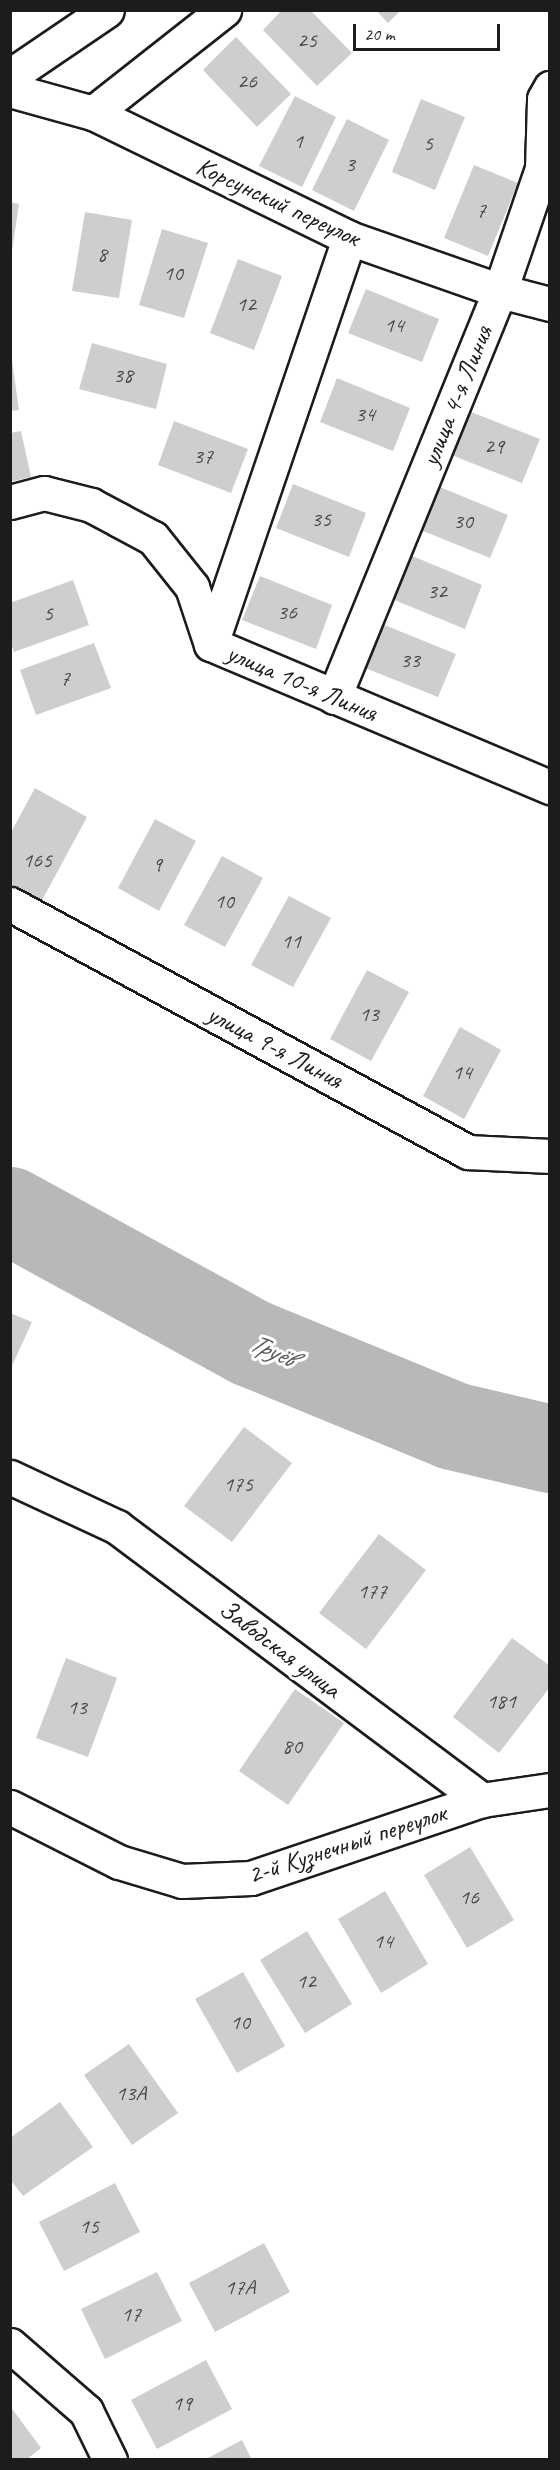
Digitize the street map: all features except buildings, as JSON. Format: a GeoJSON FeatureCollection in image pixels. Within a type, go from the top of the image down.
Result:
{"type":"FeatureCollection","features":[{"type":"Feature","properties":{"kind":"street"},"geometry":{"type":"LineString","coordinates":[[10,76],[107,10]]}},
{"type":"Feature","properties":{"kind":"street"},"geometry":{"type":"LineString","coordinates":[[93,113],[224,10]]}},
{"type":"Feature","properties":{"kind":"street","name":"улица 4-я Линия"},"geometry":{"type":"LineString","coordinates":[[334,698],[500,291],[542,168],[544,99],[549,88]]}},
{"type":"Feature","properties":{"kind":"street","name":"Корсунский переулок"},"geometry":{"type":"LineString","coordinates":[[10,90],[93,113],[349,238],[500,291],[549,304]]}},
{"type":"Feature","properties":{"kind":"street"},"geometry":{"type":"LineString","coordinates":[[211,644],[349,238]]}},
{"type":"Feature","properties":{"kind":"street","name":"улица 10-я Линия"},"geometry":{"type":"LineString","coordinates":[[10,502],[44,493],[91,505],[153,538],[192,587],[211,644],[334,698],[549,787]]}},
{"type":"Feature","properties":{"kind":"street","name":"улица 9-я Линия"},"geometry":{"type":"LineString","coordinates":[[10,903],[468,1152],[549,1156]]}},
{"type":"Feature","properties":{"kind":"street","name":"Заводская улица"},"geometry":{"type":"LineString","coordinates":[[10,1477],[117,1527],[482,1800]]}},
{"type":"Feature","properties":{"kind":"street"},"geometry":{"type":"LineString","coordinates":[[482,1800],[549,1790]]}},
{"type":"Feature","properties":{"kind":"street","name":"2-й Кузнечный переулок"},"geometry":{"type":"LineString","coordinates":[[10,1807],[119,1862],[182,1881],[251,1878],[482,1800]]}},
{"type":"Feature","properties":{"kind":"street"},"geometry":{"type":"LineString","coordinates":[[10,2345],[86,2411],[110,2460]]}},
{"type":"Feature","properties":{"kind":"waterway","name":"Труёв"},"geometry":{"type":"LineString","coordinates":[[10,1211],[251,1343],[453,1426],[550,1449]]}}]}
